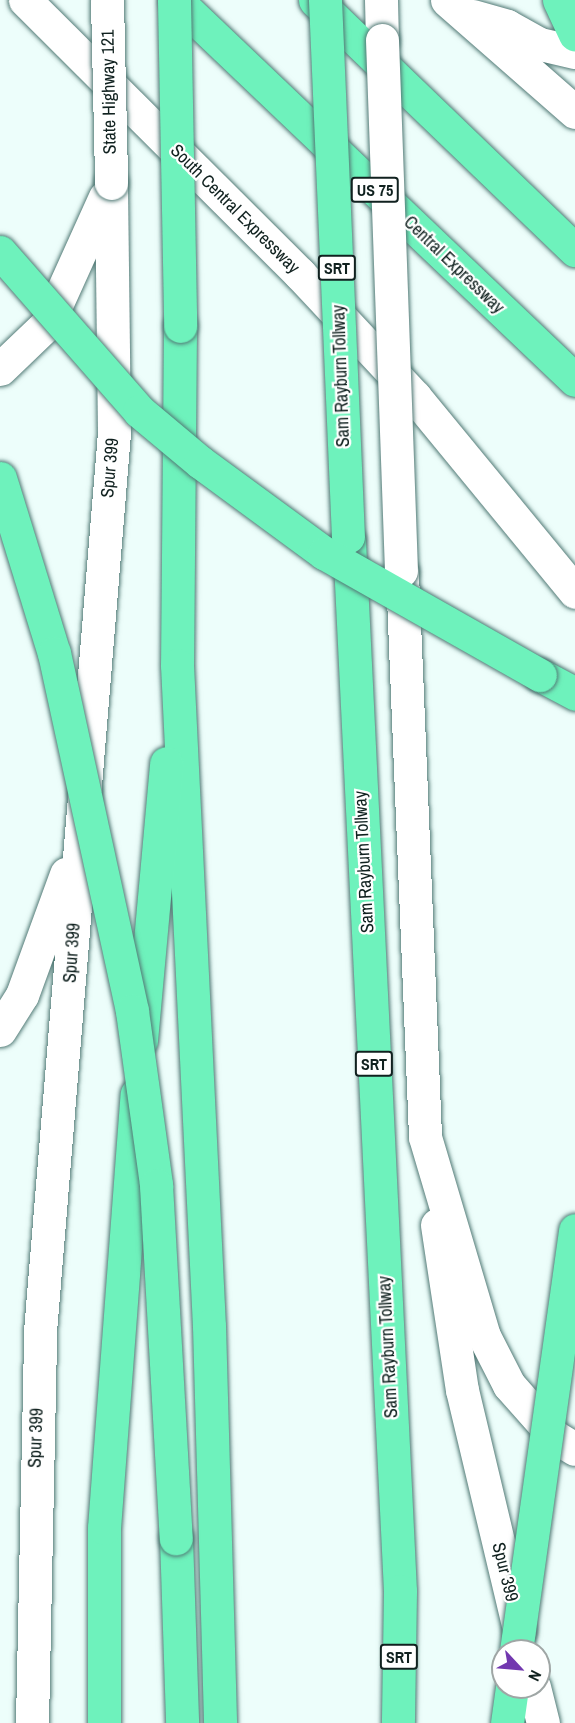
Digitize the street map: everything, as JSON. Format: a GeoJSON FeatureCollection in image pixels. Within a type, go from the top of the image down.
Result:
{"type":"FeatureCollection","features":[{"type":"Feature","properties":{"kind":"highway"},"geometry":{"type":"LineString","coordinates":[[175,0],[180,326],[177,665],[209,1326],[220,1723]]}},
{"type":"Feature","properties":{"kind":"highway","name":"Central Expressway"},"geometry":{"type":"LineString","coordinates":[[175,0],[575,380]]}},
{"type":"Feature","properties":{"kind":"highway"},"geometry":{"type":"LineString","coordinates":[[315,0],[575,250]]}},
{"type":"Feature","properties":{"kind":"highway","name":"Sam Rayburn Tollway"},"geometry":{"type":"LineString","coordinates":[[326,0],[348,537],[400,1591],[398,1723]]}},
{"type":"Feature","properties":{"kind":"highway"},"geometry":{"type":"LineString","coordinates":[[559,0],[575,34]]}},
{"type":"Feature","properties":{"kind":"highway"},"geometry":{"type":"LineString","coordinates":[[0,252],[140,411],[209,469],[324,553],[575,694]]}},
{"type":"Feature","properties":{"kind":"highway"},"geometry":{"type":"LineString","coordinates":[[0,478],[54,653],[132,1011],[156,1185],[176,1538],[182,1723]]}},
{"type":"Feature","properties":{"kind":"highway"},"geometry":{"type":"LineString","coordinates":[[104,1723],[104,1528],[114,1367],[177,665]]}},
{"type":"Feature","properties":{"kind":"highway"},"geometry":{"type":"LineString","coordinates":[[518,1639],[575,1230]]}},
{"type":"Feature","properties":{"kind":"highway"},"geometry":{"type":"LineString","coordinates":[[400,1591],[416,1723]]}},
{"type":"Feature","properties":{"kind":"highway"},"geometry":{"type":"LineString","coordinates":[[507,1723],[510,1699]]}},
{"type":"Feature","properties":{"kind":"main road","name":"South Central Expressway"},"geometry":{"type":"LineString","coordinates":[[25,0],[56,28],[415,398],[575,592]]}},
{"type":"Feature","properties":{"kind":"main road","name":"State Highway 121"},"geometry":{"type":"LineString","coordinates":[[107,0],[111,183]]}},
{"type":"Feature","properties":{"kind":"main road"},"geometry":{"type":"LineString","coordinates":[[381,0],[401,572],[425,1137],[484,1336],[509,1385],[555,1437],[575,1449]]}},
{"type":"Feature","properties":{"kind":"main road"},"geometry":{"type":"LineString","coordinates":[[0,5],[56,28]]}},
{"type":"Feature","properties":{"kind":"main road"},"geometry":{"type":"LineString","coordinates":[[453,6],[575,52]]}},
{"type":"Feature","properties":{"kind":"main road"},"geometry":{"type":"LineString","coordinates":[[453,6],[575,112]]}},
{"type":"Feature","properties":{"kind":"main road"},"geometry":{"type":"LineString","coordinates":[[0,369],[48,323],[88,244],[111,183]]}},
{"type":"Feature","properties":{"kind":"main road","name":"Spur 399"},"geometry":{"type":"LineString","coordinates":[[32,1723],[40,1330],[114,432],[114,266],[111,183]]}},
{"type":"Feature","properties":{"kind":"main road"},"geometry":{"type":"LineString","coordinates":[[0,1030],[26,985],[82,827]]}},
{"type":"Feature","properties":{"kind":"main road","name":"Spur 399"},"geometry":{"type":"LineString","coordinates":[[425,1137],[462,1390],[522,1639]]}},
{"type":"Feature","properties":{"kind":"main road"},"geometry":{"type":"LineString","coordinates":[[537,1699],[543,1723]]}}]}
